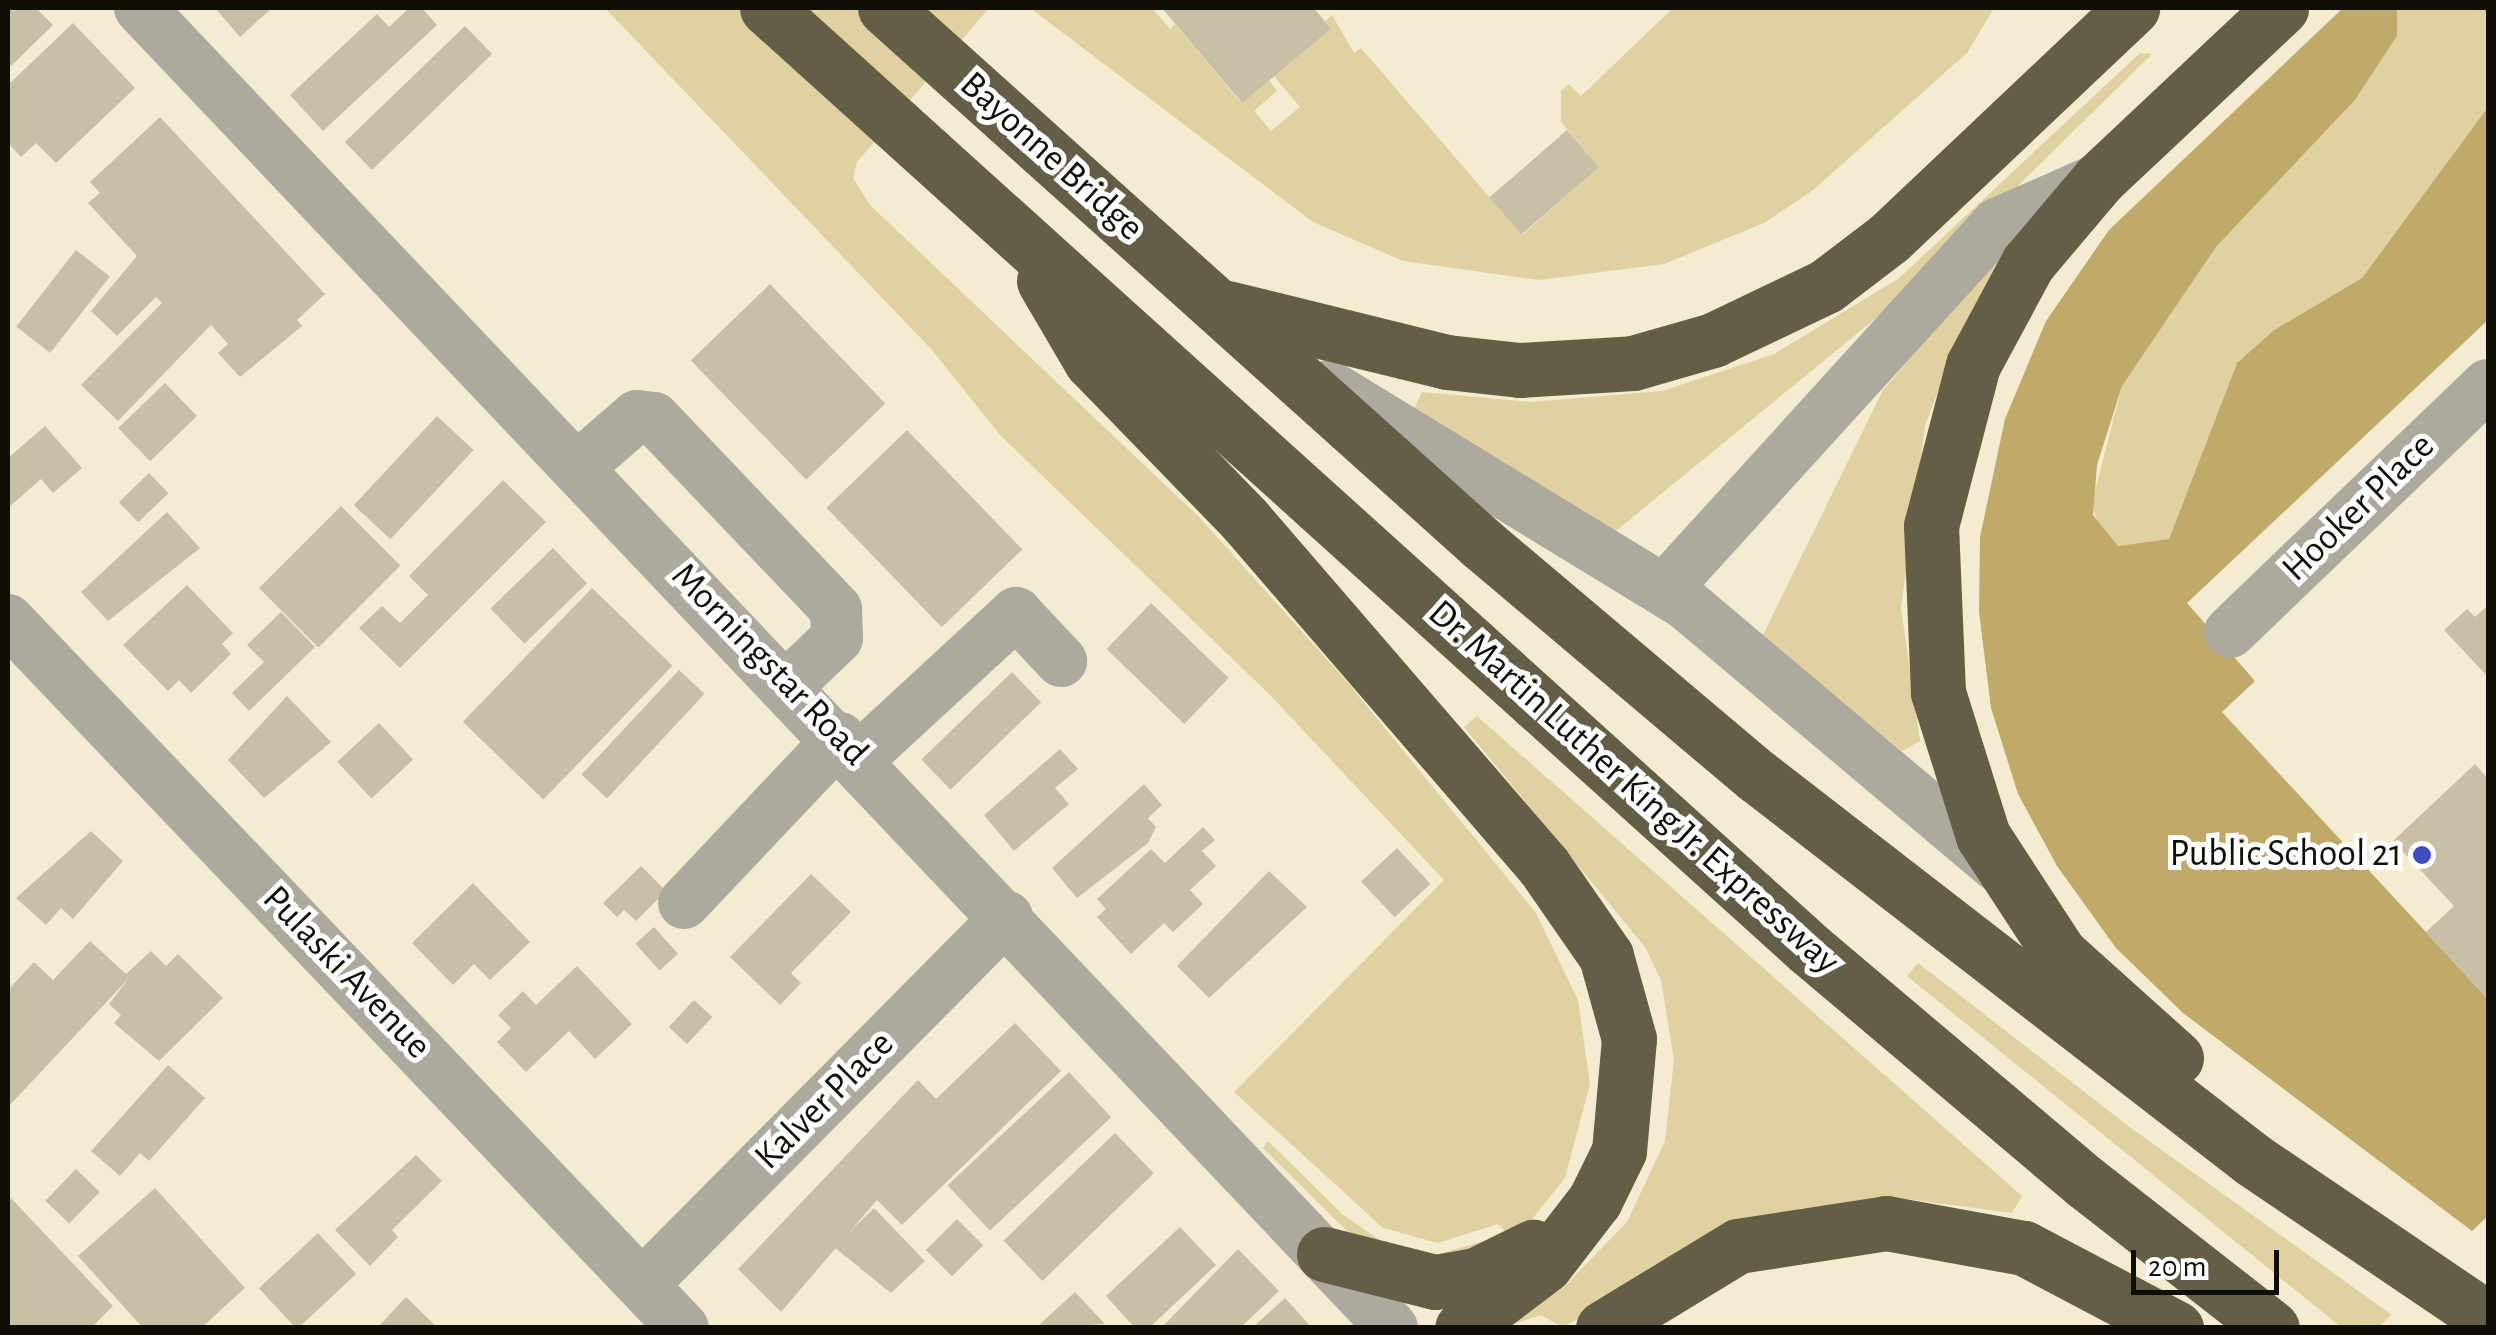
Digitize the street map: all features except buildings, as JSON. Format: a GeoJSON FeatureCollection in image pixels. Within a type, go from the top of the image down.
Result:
{"type":"FeatureCollection","features":[{"type":"Feature","properties":{"kind":"highway","name":"Bayonne Bridge"},"geometry":{"type":"LineString","coordinates":[[767,8],[1012,226]]}},
{"type":"Feature","properties":{"kind":"highway","name":"Bayonne Bridge"},"geometry":{"type":"LineString","coordinates":[[884,8],[1217,306]]}},
{"type":"Feature","properties":{"kind":"highway"},"geometry":{"type":"LineString","coordinates":[[1217,306],[1484,367],[1596,368],[1687,349],[1791,306],[1859,262],[2132,8]]}},
{"type":"Feature","properties":{"kind":"highway"},"geometry":{"type":"LineString","coordinates":[[2253,1160],[2182,1064],[2060,954],[2000,868],[1946,730],[1929,609],[1931,526],[1947,444],[1990,327],[2028,263],[2099,179],[2282,8]]}},
{"type":"Feature","properties":{"kind":"highway"},"geometry":{"type":"LineString","coordinates":[[1012,226],[1091,361],[1245,520],[1593,932],[1624,1009],[1631,1069],[1626,1126],[1596,1200],[1545,1265],[1462,1328]]}},
{"type":"Feature","properties":{"kind":"highway","name":"Dr. Martin Luther King Jr. Expressway"},"geometry":{"type":"LineString","coordinates":[[1012,226],[1808,948],[2085,1182],[2272,1328]]}},
{"type":"Feature","properties":{"kind":"highway"},"geometry":{"type":"LineString","coordinates":[[1217,306],[1482,544],[1742,764],[2253,1160],[2488,1319]]}},
{"type":"Feature","properties":{"kind":"highway"},"geometry":{"type":"LineString","coordinates":[[1324,1254],[1392,1277],[1456,1280],[1522,1254],[1596,1200]]}},
{"type":"Feature","properties":{"kind":"highway"},"geometry":{"type":"LineString","coordinates":[[1603,1328],[1642,1311],[1738,1246],[1886,1223],[2024,1248],[2176,1328]]}},
{"type":"Feature","properties":{"kind":"street","name":"Morningstar Road"},"geometry":{"type":"LineString","coordinates":[[140,8],[789,684],[1392,1328]]}},
{"type":"Feature","properties":{"kind":"street"},"geometry":{"type":"LineString","coordinates":[[1664,590],[1997,224],[2099,179]]}},
{"type":"Feature","properties":{"kind":"street"},"geometry":{"type":"LineString","coordinates":[[1264,345],[1664,590],[2000,868]]}},
{"type":"Feature","properties":{"kind":"street","name":"Hooker Place"},"geometry":{"type":"LineString","coordinates":[[2230,632],[2488,385]]}},
{"type":"Feature","properties":{"kind":"street"},"geometry":{"type":"LineString","coordinates":[[578,468],[637,416],[654,418],[836,609],[838,638],[789,684]]}},
{"type":"Feature","properties":{"kind":"street"},"geometry":{"type":"LineString","coordinates":[[684,903],[849,748],[1016,613],[1060,661]]}},
{"type":"Feature","properties":{"kind":"street","name":"Pulaski Avenue"},"geometry":{"type":"LineString","coordinates":[[8,620],[683,1328]]}},
{"type":"Feature","properties":{"kind":"street","name":"Kalver Place"},"geometry":{"type":"LineString","coordinates":[[643,1284],[1007,917]]}},
{"type":"Feature","properties":{"kind":"shaded area"},"geometry":{"type":"Polygon","coordinates":[[[605,8],[989,8],[857,162],[853,178],[870,205],[1200,518],[1348,683],[1536,913],[1578,1000],[1590,1084],[1565,1178],[1521,1233],[1457,1266],[1357,1241],[1263,1148],[1268,1141],[1342,1214],[1384,1243],[1432,1256],[1508,1234],[1498,1224],[1438,1243],[1383,1228],[1234,1092],[1444,880],[1270,695],[1000,435],[932,350],[605,8]]]}},
{"type":"Feature","properties":{"kind":"shaded area"},"geometry":{"type":"Polygon","coordinates":[[[1030,8],[1152,8],[1170,29],[1175,24],[1241,103],[1269,80],[1277,91],[1254,111],[1271,131],[1300,107],[1274,76],[1331,29],[1325,21],[1332,15],[1354,53],[1361,48],[1522,235],[1599,167],[1561,122],[1561,91],[1569,84],[1581,96],[1673,8],[1994,8],[1967,53],[1812,191],[1764,223],[1664,264],[1539,280],[1403,261],[1313,222],[1030,8]]]}},
{"type":"Feature","properties":{"kind":"shaded area"},"geometry":{"type":"Polygon","coordinates":[[[2343,8],[2397,8],[2397,36],[2355,100],[2216,247],[2122,386],[2097,465],[2093,515],[2118,546],[2169,539],[2237,363],[2274,330],[2362,278],[2488,107],[2488,320],[2187,603],[2255,681],[2222,712],[2488,999],[2488,1216],[2472,1231],[2183,1013],[2116,948],[2057,866],[2018,794],[1991,708],[1979,612],[1980,537],[2005,419],[2046,321],[2109,230],[2343,8]]]}},
{"type":"Feature","properties":{"kind":"shaded area"},"geometry":{"type":"Polygon","coordinates":[[[2397,8],[2488,8],[2488,107],[2362,278],[2274,330],[2237,363],[2169,539],[2118,546],[2099,530],[2092,503],[2122,386],[2216,247],[2355,100],[2397,36],[2397,8]]]}},
{"type":"Feature","properties":{"kind":"shaded area"},"geometry":{"type":"Polygon","coordinates":[[[2140,53],[2152,54],[1920,282],[1611,535],[1414,409],[1422,392],[1531,402],[1662,391],[1774,354],[1898,279],[2140,53]]]}},
{"type":"Feature","properties":{"kind":"shaded area"},"geometry":{"type":"Polygon","coordinates":[[[2013,239],[1959,335],[1925,426],[1901,608],[1920,741],[1902,751],[1762,637],[1883,390],[2013,239]]]}},
{"type":"Feature","properties":{"kind":"shaded area"},"geometry":{"type":"Polygon","coordinates":[[[1477,716],[2022,1196],[2012,1213],[1907,1199],[1802,1208],[1562,1327],[1541,1315],[1504,1327],[1563,1288],[1627,1222],[1665,1141],[1674,1060],[1661,980],[1645,947],[1464,727],[1477,716]]]}},
{"type":"Feature","properties":{"kind":"shaded area"},"geometry":{"type":"Polygon","coordinates":[[[1918,963],[2131,1128],[2392,1315],[2378,1327],[2341,1327],[1907,976],[1918,963]]]}},
{"type":"Feature","properties":{"kind":"place","name":"Public School 21"},"geometry":{"type":"Point","coordinates":[2422,855]}}]}
